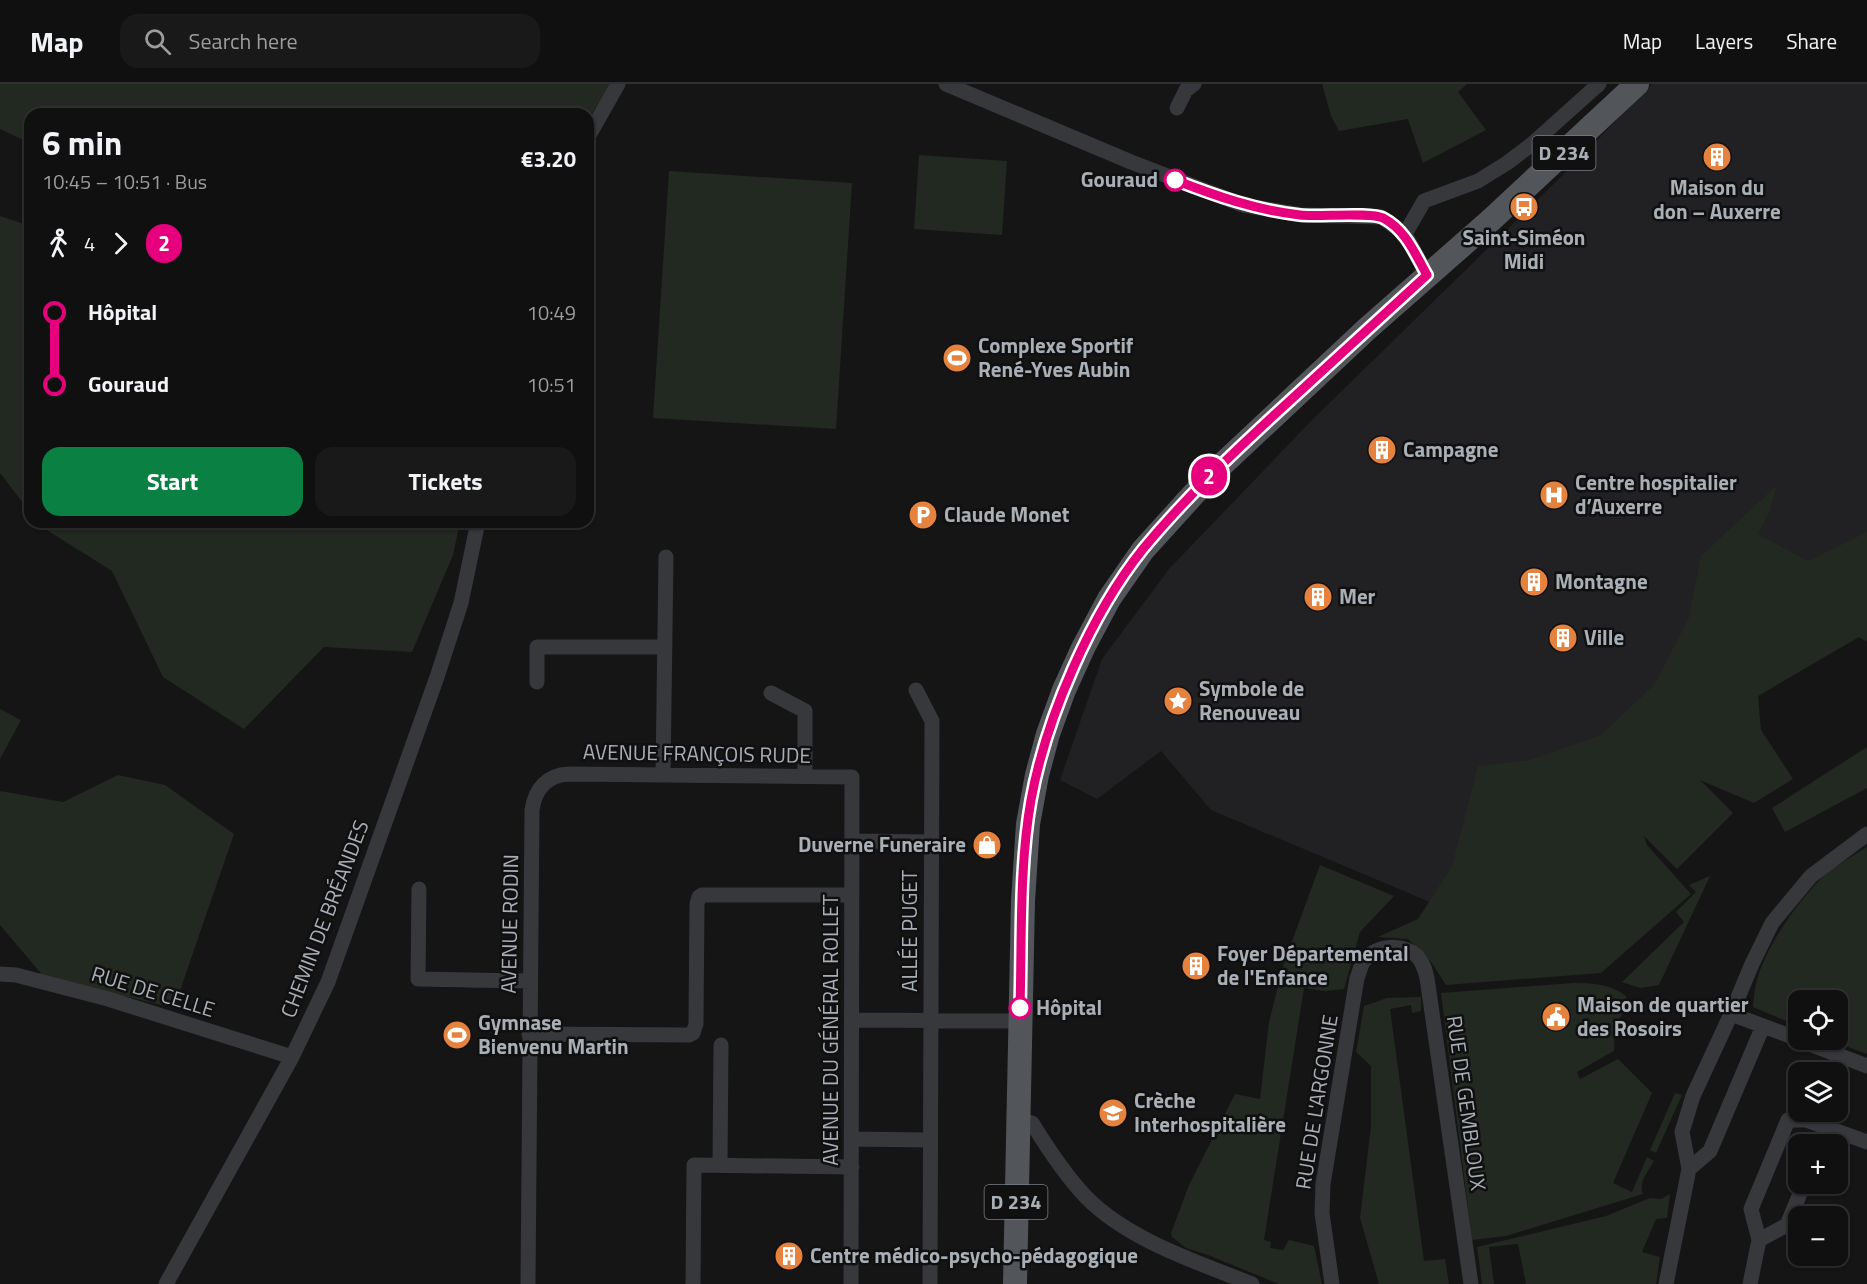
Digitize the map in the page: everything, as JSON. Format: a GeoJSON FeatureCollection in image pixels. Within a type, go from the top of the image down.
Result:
{"type":"FeatureCollection","features":[{"type":"Feature","properties":{"kind":"main road","name":"D 234"},"geometry":{"type":"LineString","coordinates":[[1015,1284],[1020,1021],[1028,824],[1034,787],[1048,734],[1064,690],[1109,599],[1143,550],[1219,467],[1637,84]]}},
{"type":"Feature","properties":{"kind":"street"},"geometry":{"type":"LineString","coordinates":[[594,126],[618,84]]}},
{"type":"Feature","properties":{"kind":"street"},"geometry":{"type":"LineString","coordinates":[[946,84],[1131,162],[1243,205],[1302,216],[1381,217],[1405,234],[1427,275]]}},
{"type":"Feature","properties":{"kind":"street"},"geometry":{"type":"LineString","coordinates":[[1178,108],[1186,90],[1194,84]]}},
{"type":"Feature","properties":{"kind":"street"},"geometry":{"type":"LineString","coordinates":[[1405,234],[1424,201],[1478,180],[1507,163],[1532,144],[1599,84]]}},
{"type":"Feature","properties":{"kind":"street","name":"CHEMIN DE BRÉANDES"},"geometry":{"type":"LineString","coordinates":[[166,1284],[292,1057],[328,982],[433,688],[460,603],[477,528]]}},
{"type":"Feature","properties":{"kind":"street"},"geometry":{"type":"LineString","coordinates":[[663,774],[666,557]]}},
{"type":"Feature","properties":{"kind":"street"},"geometry":{"type":"LineString","coordinates":[[537,682],[537,646],[665,646]]}},
{"type":"Feature","properties":{"kind":"street","name":"ALLÉE PUGET"},"geometry":{"type":"LineString","coordinates":[[916,690],[932,721],[930,1284]]}},
{"type":"Feature","properties":{"kind":"street"},"geometry":{"type":"LineString","coordinates":[[771,693],[805,711],[805,776]]}},
{"type":"Feature","properties":{"kind":"street","name":"AVENUE FRANÇOIS RUDE"},"geometry":{"type":"LineString","coordinates":[[543,784],[560,774],[852,777]]}},
{"type":"Feature","properties":{"kind":"street","name":"AVENUE DU GÉNÉRAL ROLLET"},"geometry":{"type":"LineString","coordinates":[[851,1284],[852,777]]}},
{"type":"Feature","properties":{"kind":"street","name":"AVENUE RODIN"},"geometry":{"type":"LineString","coordinates":[[528,1284],[532,810],[534,800],[543,784]]}},
{"type":"Feature","properties":{"kind":"street"},"geometry":{"type":"LineString","coordinates":[[1666,1284],[1689,1169],[1682,1132],[1694,1096],[1752,964],[1772,923],[1811,876],[1867,834]]}},
{"type":"Feature","properties":{"kind":"street","name":"ALLÉE PUGET"},"geometry":{"type":"LineString","coordinates":[[852,841],[931,842]]}},
{"type":"Feature","properties":{"kind":"street"},"geometry":{"type":"LineString","coordinates":[[419,888],[418,979],[530,981]]}},
{"type":"Feature","properties":{"kind":"street"},"geometry":{"type":"LineString","coordinates":[[530,1034],[689,1035],[693,1033],[696,1024],[697,904],[699,897],[706,893],[852,895]]}},
{"type":"Feature","properties":{"kind":"street","name":"RUE DE L'ARGONNE"},"geometry":{"type":"LineString","coordinates":[[1332,1284],[1322,1213],[1323,1184],[1357,978],[1362,963],[1370,954],[1393,947]]}},
{"type":"Feature","properties":{"kind":"street","name":"RUE DE GEMBLOUX"},"geometry":{"type":"LineString","coordinates":[[1393,947],[1407,950],[1418,957],[1427,978],[1471,1284]]}},
{"type":"Feature","properties":{"kind":"street","name":"RUE DE CELLE"},"geometry":{"type":"LineString","coordinates":[[0,974],[16,975],[108,999],[292,1057]]}},
{"type":"Feature","properties":{"kind":"street"},"geometry":{"type":"LineString","coordinates":[[1731,1014],[1788,1035]]}},
{"type":"Feature","properties":{"kind":"street"},"geometry":{"type":"LineString","coordinates":[[853,1020],[1020,1021]]}},
{"type":"Feature","properties":{"kind":"street"},"geometry":{"type":"LineString","coordinates":[[1689,1169],[1710,1151],[1763,1026]]}},
{"type":"Feature","properties":{"kind":"street"},"geometry":{"type":"LineString","coordinates":[[720,1166],[721,1045]]}},
{"type":"Feature","properties":{"kind":"street"},"geometry":{"type":"LineString","coordinates":[[1827,1050],[1867,1066]]}},
{"type":"Feature","properties":{"kind":"street"},"geometry":{"type":"LineString","coordinates":[[1019,1120],[1032,1123],[1050,1152],[1087,1198],[1129,1230],[1180,1256],[1252,1284]]}},
{"type":"Feature","properties":{"kind":"street"},"geometry":{"type":"LineString","coordinates":[[1750,1284],[1759,1240],[1751,1209],[1788,1120],[1806,1120],[1867,1142]]}},
{"type":"Feature","properties":{"kind":"street"},"geometry":{"type":"LineString","coordinates":[[1824,1134],[1827,1127]]}},
{"type":"Feature","properties":{"kind":"street"},"geometry":{"type":"LineString","coordinates":[[852,1139],[930,1140]]}},
{"type":"Feature","properties":{"kind":"street"},"geometry":{"type":"LineString","coordinates":[[693,1284],[694,1165],[852,1167]]}},
{"type":"Feature","properties":{"kind":"street"},"geometry":{"type":"LineString","coordinates":[[1759,1240],[1787,1225],[1799,1194]]}},
{"type":"Feature","properties":{"kind":"shaded area"},"geometry":{"type":"Polygon","coordinates":[[[0,84],[610,84],[594,110],[594,108],[24,108],[24,140],[0,129],[0,84]]]}},
{"type":"Feature","properties":{"kind":"shaded area"},"geometry":{"type":"Polygon","coordinates":[[[1322,84],[1467,84],[1458,92],[1486,130],[1423,163],[1408,119],[1339,131],[1331,116],[1322,84]]]}},
{"type":"Feature","properties":{"kind":"shaded area","name":"Centre hospitalier d’Auxerre"},"geometry":{"type":"Polygon","coordinates":[[[1652,84],[1867,84],[1867,609],[1475,921],[1211,810],[1161,751],[1097,799],[1060,780],[1102,659],[1169,569],[1312,420],[1563,175],[1652,84]]]}},
{"type":"Feature","properties":{"kind":"shaded area"},"geometry":{"type":"Polygon","coordinates":[[[919,155],[1007,161],[1002,235],[914,229],[919,155]]]}},
{"type":"Feature","properties":{"kind":"shaded area"},"geometry":{"type":"Polygon","coordinates":[[[669,171],[852,183],[836,429],[653,418],[669,171]]]}},
{"type":"Feature","properties":{"kind":"shaded area"},"geometry":{"type":"Polygon","coordinates":[[[0,216],[24,224],[24,504],[0,473],[0,216]]]}},
{"type":"Feature","properties":{"kind":"shaded area"},"geometry":{"type":"Polygon","coordinates":[[[1776,486],[1770,511],[1758,534],[1808,561],[1867,532],[1867,642],[1859,637],[1758,696],[1761,730],[1793,779],[1754,803],[1700,780],[1733,813],[1677,869],[1644,836],[1647,845],[1691,894],[1601,973],[1446,985],[1432,963],[1408,939],[1378,937],[1418,919],[1452,866],[1478,766],[1530,760],[1601,735],[1655,684],[1689,617],[1701,556],[1776,486]]]}},
{"type":"Feature","properties":{"kind":"shaded area"},"geometry":{"type":"Polygon","coordinates":[[[44,528],[459,528],[453,555],[412,652],[324,647],[244,729],[163,677],[112,571],[44,528]]]}},
{"type":"Feature","properties":{"kind":"shaded area"},"geometry":{"type":"Polygon","coordinates":[[[0,709],[21,720],[0,759],[0,709]]]}},
{"type":"Feature","properties":{"kind":"shaded area"},"geometry":{"type":"Polygon","coordinates":[[[1867,747],[1867,788],[1785,832],[1772,808],[1867,747]]]}},
{"type":"Feature","properties":{"kind":"shaded area"},"geometry":{"type":"Polygon","coordinates":[[[118,775],[165,785],[234,834],[174,1008],[44,977],[0,925],[0,791],[63,802],[118,775]]]}},
{"type":"Feature","properties":{"kind":"shaded area"},"geometry":{"type":"Polygon","coordinates":[[[1867,847],[1867,1054],[1848,1047],[1848,990],[1788,990],[1788,1022],[1753,1007],[1760,970],[1775,939],[1795,908],[1817,882],[1842,862],[1867,847]]]}},
{"type":"Feature","properties":{"kind":"shaded area"},"geometry":{"type":"Polygon","coordinates":[[[1320,865],[1394,896],[1360,932],[1344,989],[1325,991],[1304,988],[1264,1240],[1271,1242],[1270,1248],[1283,1250],[1289,1240],[1314,1246],[1322,1284],[1279,1284],[1186,1248],[1172,1237],[1171,1233],[1189,1185],[1235,1094],[1260,1099],[1269,1022],[1284,963],[1320,865]]]}},
{"type":"Feature","properties":{"kind":"shaded area"},"geometry":{"type":"Polygon","coordinates":[[[1710,876],[1659,985],[1640,988],[1622,982],[1684,922],[1676,912],[1696,892],[1689,885],[1710,876]]]}},
{"type":"Feature","properties":{"kind":"shaded area"},"geometry":{"type":"Polygon","coordinates":[[[1573,983],[1608,987],[1626,996],[1627,1004],[1615,1028],[1614,1051],[1577,1072],[1580,1079],[1618,1059],[1652,1093],[1613,1183],[1632,1192],[1647,1157],[1654,1161],[1643,1181],[1643,1194],[1506,1236],[1472,1240],[1441,993],[1573,983]]]}},
{"type":"Feature","properties":{"kind":"shaded area"},"geometry":{"type":"Polygon","coordinates":[[[1421,997],[1421,1011],[1412,1013],[1411,1005],[1390,1009],[1424,1261],[1445,1259],[1449,1284],[1379,1284],[1360,1218],[1371,1126],[1371,1066],[1356,1052],[1364,1006],[1387,998],[1421,997]]]}},
{"type":"Feature","properties":{"kind":"shaded area"},"geometry":{"type":"Polygon","coordinates":[[[1675,1093],[1682,1095],[1656,1153],[1650,1150],[1675,1093]]]}},
{"type":"Feature","properties":{"kind":"shaded area"},"geometry":{"type":"Polygon","coordinates":[[[1670,1194],[1667,1218],[1656,1219],[1642,1252],[1660,1257],[1656,1284],[1526,1284],[1518,1244],[1489,1247],[1494,1284],[1482,1284],[1477,1247],[1606,1216],[1650,1198],[1661,1199],[1670,1194]]]}},
{"type":"Feature","properties":{"kind":"bus line","name":"2"},"geometry":{"type":"LineString","coordinates":[[1020,1008],[1023,901],[1031,799],[1048,734],[1064,690],[1109,599],[1143,550],[1211,475],[1427,275],[1405,234],[1381,217],[1302,216],[1272,211],[1243,205],[1175,180]]}},
{"type":"Feature","properties":{"kind":"place","name":"Maison du don – Auxerre"},"geometry":{"type":"Point","coordinates":[1717,157]}},
{"type":"Feature","properties":{"kind":"place","name":"Gouraud"},"geometry":{"type":"Point","coordinates":[1175,180]}},
{"type":"Feature","properties":{"kind":"place","name":"Saint-Siméon Midi"},"geometry":{"type":"Point","coordinates":[1524,207]}},
{"type":"Feature","properties":{"kind":"place","name":"Complexe Sportif René-Yves Aubin"},"geometry":{"type":"Point","coordinates":[957,358]}},
{"type":"Feature","properties":{"kind":"place","name":"Campagne"},"geometry":{"type":"Point","coordinates":[1382,450]}},
{"type":"Feature","properties":{"kind":"place","name":"Centre hospitalier d’Auxerre"},"geometry":{"type":"Point","coordinates":[1554,495]}},
{"type":"Feature","properties":{"kind":"place","name":"Claude Monet"},"geometry":{"type":"Point","coordinates":[923,515]}},
{"type":"Feature","properties":{"kind":"place","name":"Montagne"},"geometry":{"type":"Point","coordinates":[1534,582]}},
{"type":"Feature","properties":{"kind":"place","name":"Mer"},"geometry":{"type":"Point","coordinates":[1318,597]}},
{"type":"Feature","properties":{"kind":"place","name":"Ville"},"geometry":{"type":"Point","coordinates":[1563,638]}},
{"type":"Feature","properties":{"kind":"place","name":"Symbole de Renouveau"},"geometry":{"type":"Point","coordinates":[1178,701]}},
{"type":"Feature","properties":{"kind":"place","name":"Duverne Funeraire"},"geometry":{"type":"Point","coordinates":[987,845]}},
{"type":"Feature","properties":{"kind":"place","name":"Foyer Départemental de l'Enfance"},"geometry":{"type":"Point","coordinates":[1196,966]}},
{"type":"Feature","properties":{"kind":"place","name":"Hôpital"},"geometry":{"type":"Point","coordinates":[1020,1008]}},
{"type":"Feature","properties":{"kind":"place","name":"Maison de quartier des Rosoirs"},"geometry":{"type":"Point","coordinates":[1556,1017]}},
{"type":"Feature","properties":{"kind":"place","name":"Gymnase Bienvenu Martin"},"geometry":{"type":"Point","coordinates":[457,1035]}},
{"type":"Feature","properties":{"kind":"place","name":"Crèche Interhospitalière"},"geometry":{"type":"Point","coordinates":[1113,1113]}},
{"type":"Feature","properties":{"kind":"place","name":"Centre médico-psycho-pédagogique"},"geometry":{"type":"Point","coordinates":[789,1256]}}]}
